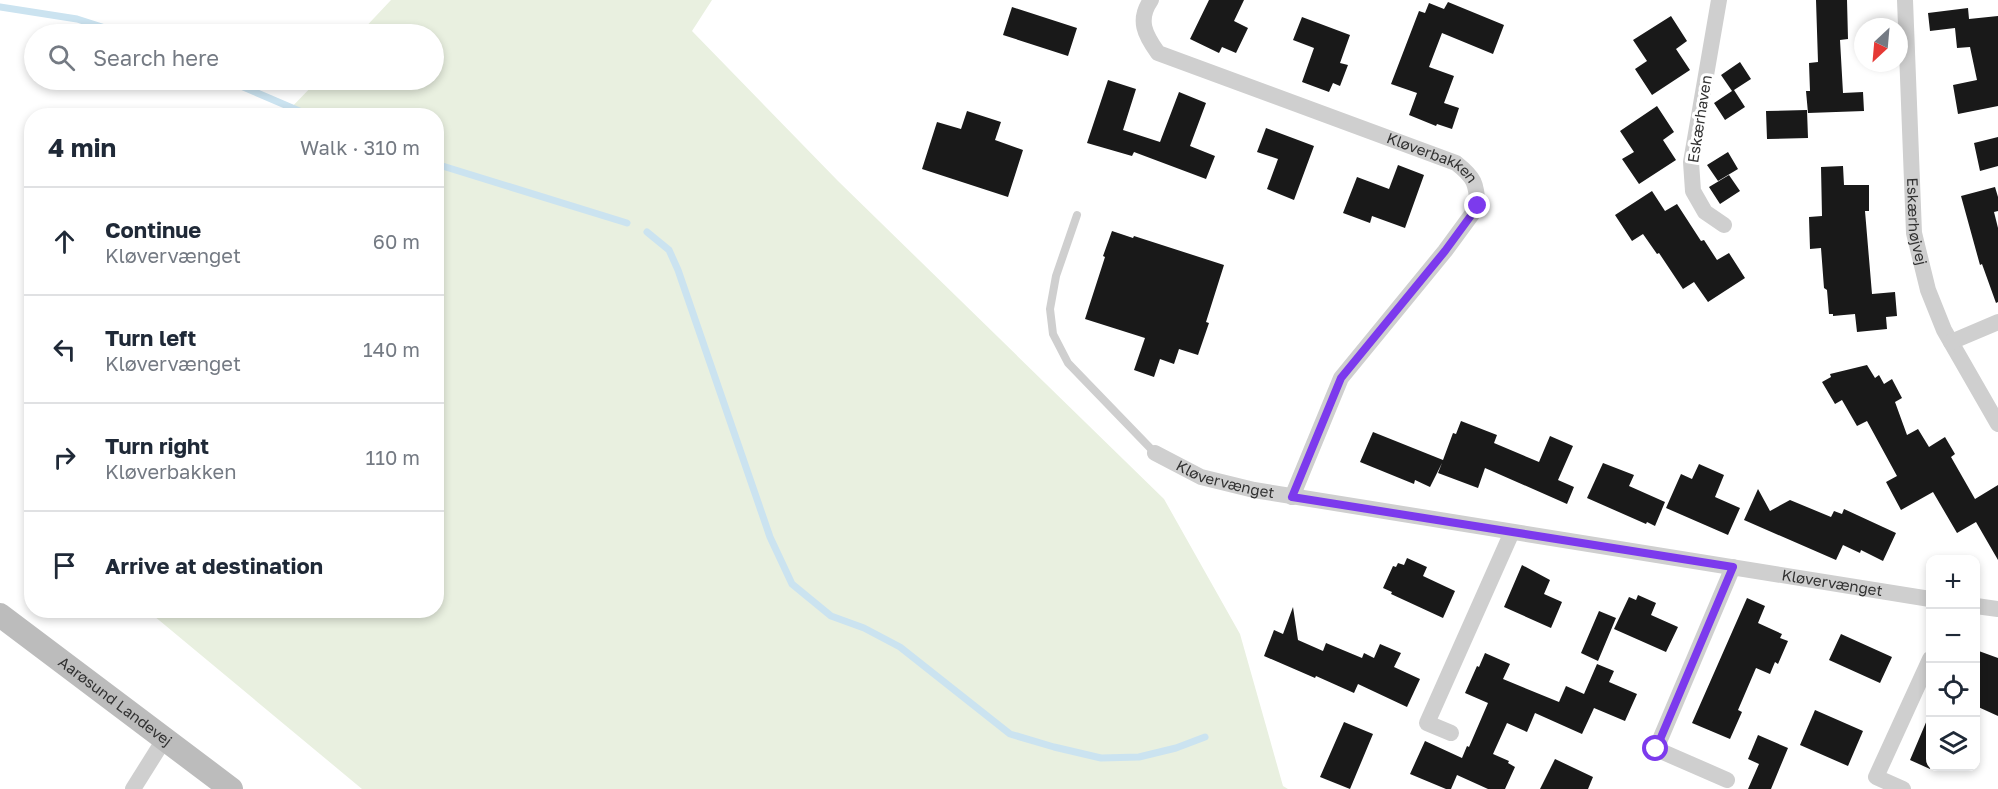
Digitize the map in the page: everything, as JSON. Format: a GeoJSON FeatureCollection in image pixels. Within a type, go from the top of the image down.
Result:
{"type":"FeatureCollection","features":[{"type":"Feature","properties":{"kind":"street","name":"Kløverbakken"},"geometry":{"type":"LineString","coordinates":[[1151,0],[1145,10],[1145,35],[1158,53],[1456,163],[1471,175],[1476,186],[1478,206],[1445,251],[1341,378],[1292,497]]}},
{"type":"Feature","properties":{"kind":"street","name":"Eskærhaven"},"geometry":{"type":"LineString","coordinates":[[1719,0],[1691,162],[1693,191],[1705,212],[1725,225]]}},
{"type":"Feature","properties":{"kind":"street","name":"Eskærhøjvej"},"geometry":{"type":"LineString","coordinates":[[1905,0],[1914,233],[1928,290],[1950,342],[1998,424]]}},
{"type":"Feature","properties":{"kind":"street"},"geometry":{"type":"LineString","coordinates":[[1950,342],[1998,322]]}},
{"type":"Feature","properties":{"kind":"street","name":"Kløvervænget"},"geometry":{"type":"LineString","coordinates":[[1155,453],[1201,477],[1292,497],[1926,598]]}},
{"type":"Feature","properties":{"kind":"street"},"geometry":{"type":"LineString","coordinates":[[1451,734],[1427,723],[1512,532]]}},
{"type":"Feature","properties":{"kind":"street"},"geometry":{"type":"LineString","coordinates":[[1727,780],[1656,749],[1733,567]]}},
{"type":"Feature","properties":{"kind":"street"},"geometry":{"type":"LineString","coordinates":[[1980,607],[1998,609]]}},
{"type":"Feature","properties":{"kind":"street","name":"Aarøsund Landevej"},"geometry":{"type":"LineString","coordinates":[[0,615],[231,789]]}},
{"type":"Feature","properties":{"kind":"street"},"geometry":{"type":"LineString","coordinates":[[1903,789],[1876,777],[1928,663]]}},
{"type":"Feature","properties":{"kind":"street"},"geometry":{"type":"LineString","coordinates":[[134,789],[165,738]]}},
{"type":"Feature","properties":{"kind":"lane"},"geometry":{"type":"LineString","coordinates":[[1077,215],[1056,276],[1050,309],[1053,334],[1068,363],[1155,453]]}},
{"type":"Feature","properties":{"kind":"green space"},"geometry":{"type":"Polygon","coordinates":[[[391,0],[712,0],[692,31],[838,181],[1164,499],[1240,634],[1283,786],[1288,789],[362,789],[156,618],[444,618],[444,108],[291,108],[308,90],[444,90],[444,24],[368,24],[391,0]]]}},
{"type":"Feature","properties":{"kind":"building"},"geometry":{"type":"Polygon","coordinates":[[[1209,0],[1244,0],[1234,21],[1248,28],[1236,53],[1222,47],[1219,53],[1190,39],[1209,0]]]}},
{"type":"Feature","properties":{"kind":"building"},"geometry":{"type":"Polygon","coordinates":[[[1816,0],[1847,0],[1848,39],[1840,40],[1843,93],[1863,92],[1864,111],[1808,113],[1806,91],[1810,91],[1809,63],[1818,62],[1816,0]]]}},
{"type":"Feature","properties":{"kind":"building"},"geometry":{"type":"Polygon","coordinates":[[[1448,2],[1504,25],[1493,54],[1442,33],[1429,67],[1454,76],[1444,103],[1459,108],[1452,129],[1437,124],[1436,126],[1409,115],[1417,93],[1391,84],[1419,11],[1425,13],[1429,3],[1444,9],[1448,2]]]}},
{"type":"Feature","properties":{"kind":"building"},"geometry":{"type":"Polygon","coordinates":[[[1012,7],[1077,28],[1068,56],[1003,35],[1012,7]]]}},
{"type":"Feature","properties":{"kind":"building"},"geometry":{"type":"Polygon","coordinates":[[[1968,8],[1969,19],[1998,16],[1998,106],[1958,114],[1953,85],[1977,80],[1970,47],[1957,48],[1955,28],[1930,31],[1928,13],[1968,8]]]}},
{"type":"Feature","properties":{"kind":"building"},"geometry":{"type":"Polygon","coordinates":[[[1671,16],[1687,41],[1676,49],[1690,70],[1652,95],[1635,69],[1647,61],[1633,40],[1671,16]]]}},
{"type":"Feature","properties":{"kind":"building"},"geometry":{"type":"Polygon","coordinates":[[[1302,17],[1350,35],[1340,63],[1348,65],[1340,86],[1333,83],[1329,92],[1302,82],[1314,48],[1293,40],[1302,17]]]}},
{"type":"Feature","properties":{"kind":"building"},"geometry":{"type":"Polygon","coordinates":[[[1740,62],[1751,79],[1734,90],[1745,107],[1725,120],[1714,103],[1732,91],[1721,75],[1740,62]]]}},
{"type":"Feature","properties":{"kind":"building"},"geometry":{"type":"Polygon","coordinates":[[[1108,80],[1136,89],[1123,130],[1160,142],[1179,92],[1206,103],[1190,146],[1215,156],[1206,179],[1134,152],[1132,156],[1087,143],[1108,80]]]}},
{"type":"Feature","properties":{"kind":"building"},"geometry":{"type":"Polygon","coordinates":[[[1657,106],[1674,132],[1663,140],[1676,160],[1639,184],[1622,159],[1634,152],[1620,131],[1657,106]]]}},
{"type":"Feature","properties":{"kind":"building"},"geometry":{"type":"Polygon","coordinates":[[[1807,110],[1808,138],[1767,139],[1766,111],[1807,110]]]}},
{"type":"Feature","properties":{"kind":"building"},"geometry":{"type":"Polygon","coordinates":[[[967,111],[1001,122],[995,140],[1023,150],[1008,197],[922,169],[937,122],[961,129],[967,111]]]}},
{"type":"Feature","properties":{"kind":"building"},"geometry":{"type":"Polygon","coordinates":[[[1266,128],[1314,146],[1294,200],[1267,189],[1278,159],[1257,152],[1266,128]]]}},
{"type":"Feature","properties":{"kind":"building"},"geometry":{"type":"Polygon","coordinates":[[[1998,137],[1998,166],[1980,171],[1974,143],[1998,137]]]}},
{"type":"Feature","properties":{"kind":"building"},"geometry":{"type":"Polygon","coordinates":[[[1728,152],[1738,169],[1718,181],[1707,165],[1728,152]]]}},
{"type":"Feature","properties":{"kind":"building"},"geometry":{"type":"Polygon","coordinates":[[[1398,165],[1424,175],[1405,228],[1372,216],[1370,223],[1343,213],[1357,177],[1389,189],[1398,165]]]}},
{"type":"Feature","properties":{"kind":"building"},"geometry":{"type":"Polygon","coordinates":[[[1843,166],[1844,185],[1869,185],[1869,211],[1865,211],[1872,294],[1895,292],[1897,316],[1886,317],[1887,329],[1857,332],[1855,314],[1833,316],[1829,314],[1827,290],[1824,288],[1821,248],[1810,249],[1809,217],[1822,216],[1821,167],[1843,166]]]}},
{"type":"Feature","properties":{"kind":"building"},"geometry":{"type":"Polygon","coordinates":[[[1729,175],[1740,191],[1720,204],[1709,187],[1729,175]]]}},
{"type":"Feature","properties":{"kind":"building"},"geometry":{"type":"Polygon","coordinates":[[[1995,187],[1998,197],[1998,211],[1994,212],[1998,228],[1998,302],[1996,303],[1982,264],[1980,265],[1961,196],[1995,187]]]}},
{"type":"Feature","properties":{"kind":"building"},"geometry":{"type":"Polygon","coordinates":[[[1652,191],[1665,211],[1677,204],[1701,241],[1704,240],[1717,260],[1729,253],[1745,278],[1708,302],[1694,282],[1683,289],[1643,234],[1632,241],[1615,215],[1652,191]]]}},
{"type":"Feature","properties":{"kind":"building"},"geometry":{"type":"Polygon","coordinates":[[[1112,231],[1224,265],[1198,355],[1179,349],[1174,364],[1160,359],[1154,377],[1134,370],[1145,338],[1085,319],[1112,231]]]}},
{"type":"Feature","properties":{"kind":"building"},"geometry":{"type":"Polygon","coordinates":[[[1867,365],[1875,378],[1879,375],[1884,384],[1892,379],[1902,398],[1895,402],[1907,435],[1918,429],[1929,447],[1945,437],[1955,454],[1951,457],[1975,499],[1998,485],[1998,560],[1976,522],[1957,533],[1933,492],[1901,510],[1886,482],[1897,476],[1867,421],[1857,426],[1842,400],[1835,404],[1822,382],[1831,377],[1830,374],[1867,365]]]}},
{"type":"Feature","properties":{"kind":"building"},"geometry":{"type":"Polygon","coordinates":[[[1461,421],[1497,435],[1494,443],[1539,462],[1550,436],[1573,446],[1558,480],[1574,487],[1567,504],[1485,468],[1478,488],[1438,473],[1442,463],[1430,487],[1415,480],[1414,484],[1360,462],[1373,432],[1443,460],[1453,433],[1456,434],[1461,421]]]}},
{"type":"Feature","properties":{"kind":"building"},"geometry":{"type":"Polygon","coordinates":[[[1603,463],[1634,475],[1629,486],[1665,502],[1655,526],[1587,498],[1603,463]]]}},
{"type":"Feature","properties":{"kind":"building"},"geometry":{"type":"Polygon","coordinates":[[[1699,464],[1724,475],[1715,497],[1740,508],[1728,535],[1666,508],[1681,474],[1692,479],[1699,464]]]}},
{"type":"Feature","properties":{"kind":"building"},"geometry":{"type":"Polygon","coordinates":[[[1758,489],[1770,511],[1790,500],[1831,517],[1834,511],[1842,514],[1844,509],[1896,533],[1883,561],[1861,550],[1860,553],[1843,545],[1836,560],[1744,520],[1758,489]]]}},
{"type":"Feature","properties":{"kind":"building"},"geometry":{"type":"Polygon","coordinates":[[[1407,558],[1427,567],[1423,576],[1455,591],[1443,618],[1383,588],[1393,566],[1396,567],[1398,563],[1404,565],[1407,558]]]}},
{"type":"Feature","properties":{"kind":"building"},"geometry":{"type":"Polygon","coordinates":[[[1522,565],[1550,580],[1544,594],[1562,602],[1551,628],[1504,607],[1522,565]]]}},
{"type":"Feature","properties":{"kind":"building"},"geometry":{"type":"Polygon","coordinates":[[[1638,595],[1656,603],[1651,615],[1678,627],[1666,652],[1614,629],[1629,597],[1636,600],[1638,595]]]}},
{"type":"Feature","properties":{"kind":"building"},"geometry":{"type":"Polygon","coordinates":[[[1747,598],[1765,606],[1758,623],[1782,634],[1780,638],[1788,641],[1778,664],[1775,662],[1770,674],[1756,668],[1738,710],[1742,712],[1730,739],[1692,723],[1747,598]]]}},
{"type":"Feature","properties":{"kind":"building"},"geometry":{"type":"Polygon","coordinates":[[[1293,607],[1298,640],[1323,651],[1326,643],[1362,658],[1364,653],[1374,658],[1380,644],[1401,653],[1394,667],[1420,679],[1407,707],[1358,684],[1354,693],[1264,656],[1274,630],[1283,634],[1293,607]]]}},
{"type":"Feature","properties":{"kind":"building"},"geometry":{"type":"Polygon","coordinates":[[[1599,611],[1616,618],[1598,661],[1581,653],[1599,611]]]}},
{"type":"Feature","properties":{"kind":"building"},"geometry":{"type":"Polygon","coordinates":[[[1841,634],[1892,657],[1880,683],[1829,660],[1841,634]]]}},
{"type":"Feature","properties":{"kind":"building"},"geometry":{"type":"Polygon","coordinates":[[[1980,651],[1998,658],[1998,716],[1980,708],[1980,651]]]}},
{"type":"Feature","properties":{"kind":"building"},"geometry":{"type":"Polygon","coordinates":[[[1485,653],[1510,664],[1503,679],[1559,702],[1566,686],[1584,694],[1597,664],[1614,671],[1609,682],[1637,694],[1625,721],[1594,708],[1582,734],[1535,713],[1527,732],[1507,723],[1493,754],[1509,761],[1508,763],[1515,767],[1505,789],[1488,789],[1457,775],[1451,789],[1446,789],[1410,774],[1425,741],[1462,758],[1467,746],[1469,747],[1488,703],[1465,693],[1485,653]]]}},
{"type":"Feature","properties":{"kind":"building"},"geometry":{"type":"Polygon","coordinates":[[[1815,710],[1863,731],[1848,766],[1800,745],[1815,710]]]}},
{"type":"Feature","properties":{"kind":"building"},"geometry":{"type":"Polygon","coordinates":[[[1344,722],[1373,734],[1350,789],[1320,777],[1344,722]]]}},
{"type":"Feature","properties":{"kind":"building"},"geometry":{"type":"Polygon","coordinates":[[[1926,722],[1926,767],[1910,760],[1926,722]]]}},
{"type":"Feature","properties":{"kind":"building"},"geometry":{"type":"Polygon","coordinates":[[[1758,735],[1788,748],[1771,789],[1748,789],[1759,764],[1748,759],[1758,735]]]}},
{"type":"Feature","properties":{"kind":"building"},"geometry":{"type":"Polygon","coordinates":[[[1555,759],[1593,777],[1588,789],[1540,789],[1555,759]]]}},
{"type":"Feature","properties":{"kind":"waterway"},"geometry":{"type":"LineString","coordinates":[[0,7],[77,19],[93,24]]}},
{"type":"Feature","properties":{"kind":"waterway"},"geometry":{"type":"LineString","coordinates":[[250,90],[292,108]]}},
{"type":"Feature","properties":{"kind":"waterway"},"geometry":{"type":"LineString","coordinates":[[444,166],[627,223]]}},
{"type":"Feature","properties":{"kind":"waterway"},"geometry":{"type":"LineString","coordinates":[[647,232],[669,250],[678,270],[770,537],[792,584],[831,616],[864,628],[900,647],[1010,734],[1101,758],[1139,757],[1176,748],[1205,737]]}},
{"type":"Feature","properties":{"kind":"route"},"geometry":{"type":"LineString","coordinates":[[1478,206],[1445,251],[1341,378],[1292,497],[1733,567],[1656,749]]}}]}
